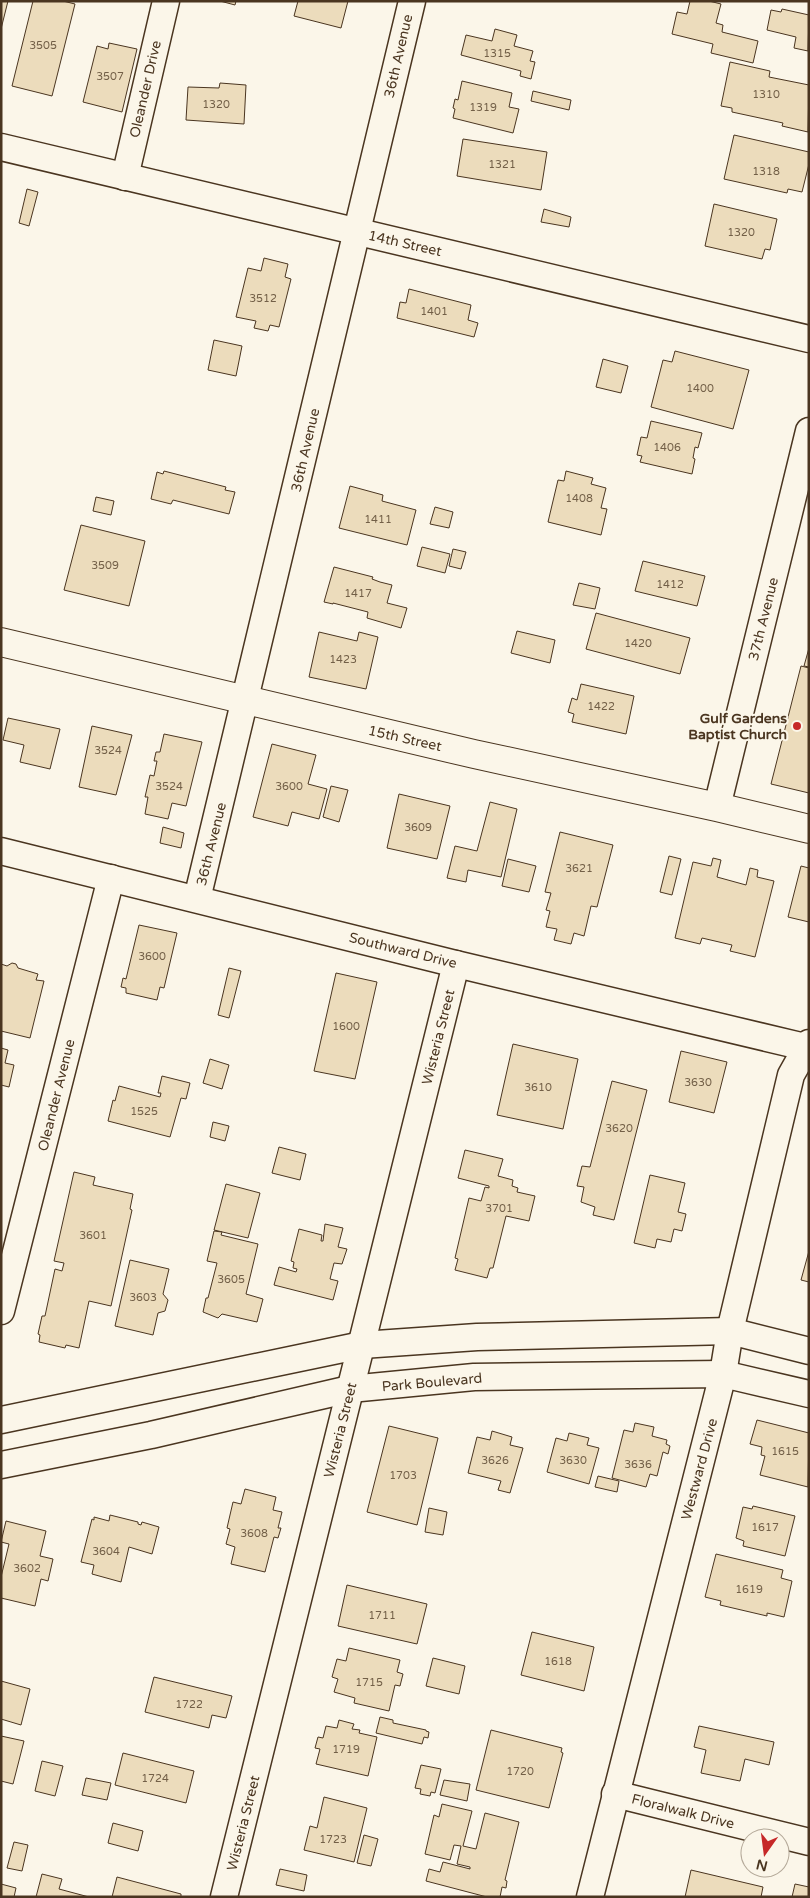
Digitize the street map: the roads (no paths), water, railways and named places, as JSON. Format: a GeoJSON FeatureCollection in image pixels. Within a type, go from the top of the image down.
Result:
{"type":"FeatureCollection","features":[{"type":"Feature","properties":{"kind":"main road","name":"15th Street"},"geometry":{"type":"LineString","coordinates":[[1,642],[474,754],[809,829]]}},
{"type":"Feature","properties":{"kind":"street","name":"Oleander Drive"},"geometry":{"type":"LineString","coordinates":[[124,177],[166,1]]}},
{"type":"Feature","properties":{"kind":"street","name":"36th Avenue"},"geometry":{"type":"LineString","coordinates":[[197,899],[412,1]]}},
{"type":"Feature","properties":{"kind":"street","name":"14th Street"},"geometry":{"type":"LineString","coordinates":[[1,147],[809,340]]}},
{"type":"Feature","properties":{"kind":"street","name":"37th Avenue"},"geometry":{"type":"LineString","coordinates":[[717,807],[809,431]]}},
{"type":"Feature","properties":{"kind":"street","name":"Southward Drive"},"geometry":{"type":"LineString","coordinates":[[1,851],[456,964],[807,1045]]}},
{"type":"Feature","properties":{"kind":"street","name":"Oleander Avenue"},"geometry":{"type":"LineString","coordinates":[[1,1311],[111,878]]}},
{"type":"Feature","properties":{"kind":"street","name":"Wisteria Street"},"geometry":{"type":"LineString","coordinates":[[224,1897],[456,964]]}},
{"type":"Feature","properties":{"kind":"street","name":"Westward Drive"},"geometry":{"type":"LineString","coordinates":[[590,1897],[724,1374],[730,1331],[791,1075],[807,1045]]}},
{"type":"Feature","properties":{"kind":"street"},"geometry":{"type":"LineString","coordinates":[[1,1420],[362,1345],[477,1338],[730,1331],[809,1351]]}},
{"type":"Feature","properties":{"kind":"street","name":"Park Boulevard"},"geometry":{"type":"LineString","coordinates":[[1,1465],[151,1436],[350,1389],[474,1377],[724,1374],[809,1394]]}},
{"type":"Feature","properties":{"kind":"street","name":"Floralwalk Drive"},"geometry":{"type":"LineString","coordinates":[[615,1794],[809,1842]]}},
{"type":"Feature","properties":{"kind":"place","name":"Gulf Gardens Baptist Church"},"geometry":{"type":"Point","coordinates":[797,726]}}]}
